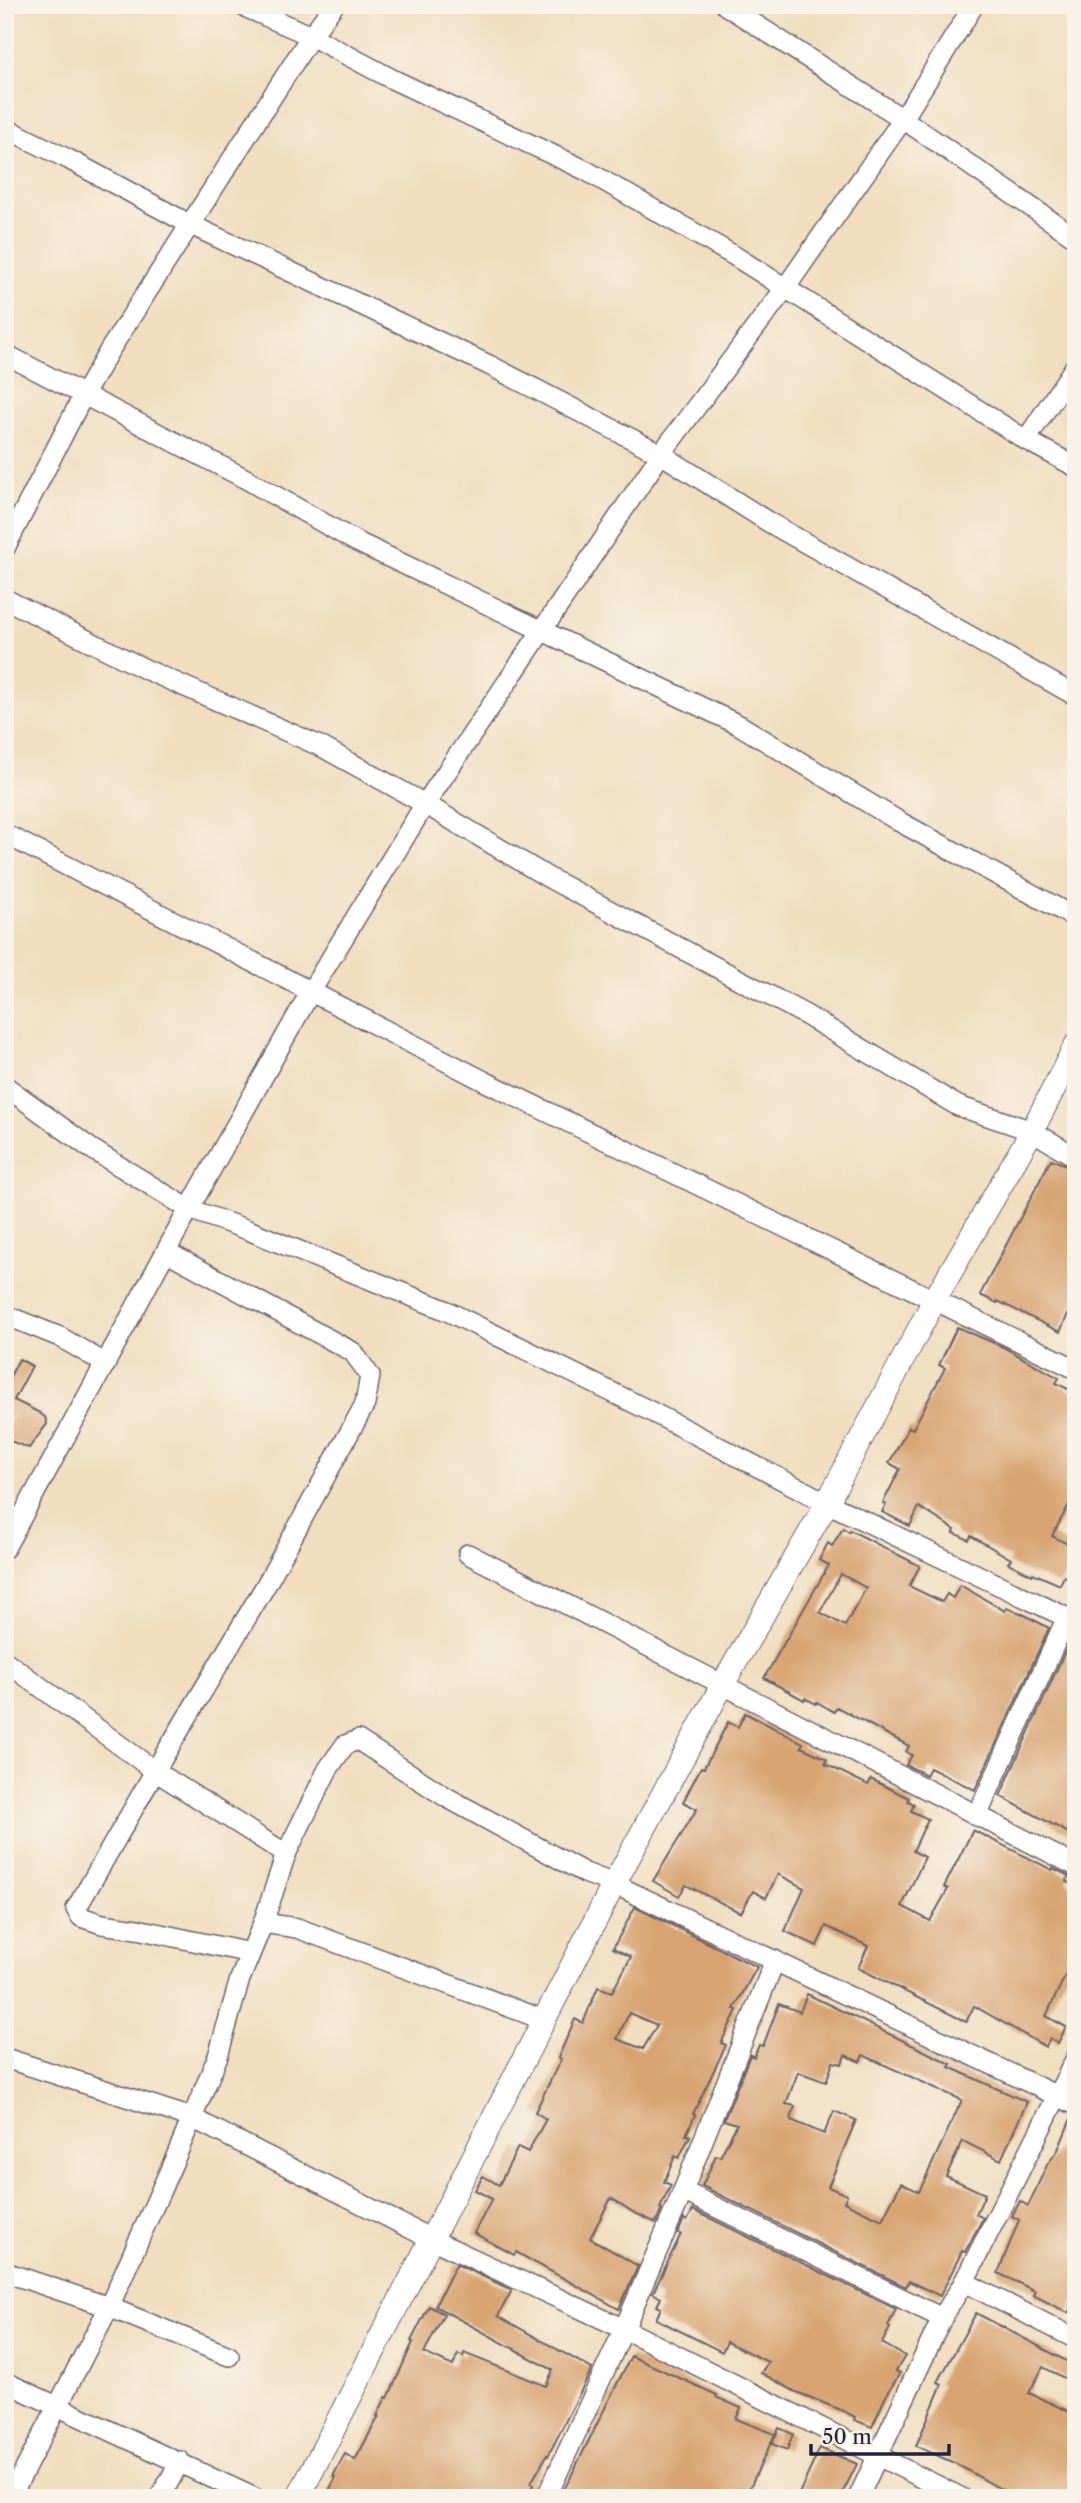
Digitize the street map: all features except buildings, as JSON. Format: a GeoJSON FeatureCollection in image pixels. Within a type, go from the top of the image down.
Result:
{"type":"FeatureCollection","features":[{"type":"Feature","properties":{"kind":"street"},"geometry":{"type":"LineString","coordinates":[[240,5],[311,36],[392,79],[585,170],[786,287],[1026,440],[1076,467]]}},
{"type":"Feature","properties":{"kind":"street"},"geometry":{"type":"LineString","coordinates":[[5,548],[109,351],[311,36],[334,5]]}},
{"type":"Feature","properties":{"kind":"street"},"geometry":{"type":"LineString","coordinates":[[725,5],[903,119],[1076,238]]}},
{"type":"Feature","properties":{"kind":"street"},"geometry":{"type":"LineString","coordinates":[[5,1548],[189,1209],[311,992],[425,804],[661,454],[786,287],[903,119],[974,5]]}},
{"type":"Feature","properties":{"kind":"street"},"geometry":{"type":"LineString","coordinates":[[5,128],[191,225],[489,365],[661,454],[770,523],[1076,696]]}},
{"type":"Feature","properties":{"kind":"street"},"geometry":{"type":"LineString","coordinates":[[5,354],[246,479],[355,541],[739,725],[900,822],[1076,918]]}},
{"type":"Feature","properties":{"kind":"street"},"geometry":{"type":"LineString","coordinates":[[1026,440],[1076,365]]}},
{"type":"Feature","properties":{"kind":"street"},"geometry":{"type":"LineString","coordinates":[[5,599],[147,670],[322,747],[425,804],[549,878],[804,1014],[958,1106],[1032,1131],[1076,1157]]}},
{"type":"Feature","properties":{"kind":"street"},"geometry":{"type":"LineString","coordinates":[[5,834],[525,1102],[1076,1369]]}},
{"type":"Feature","properties":{"kind":"street"},"geometry":{"type":"LineString","coordinates":[[298,2498],[614,1884],[723,1684],[827,1503],[935,1299],[1032,1131],[1076,1045]]}},
{"type":"Feature","properties":{"kind":"street"},"geometry":{"type":"LineString","coordinates":[[5,1086],[90,1148],[189,1209],[445,1310],[650,1411],[827,1503],[1071,1619],[977,1816]]}},
{"type":"Feature","properties":{"kind":"street"},"geometry":{"type":"LineString","coordinates":[[167,1252],[354,1352],[370,1376],[365,1404],[266,1585],[155,1770],[76,1909],[81,1917],[102,1924],[250,1953]]}},
{"type":"Feature","properties":{"kind":"street"},"geometry":{"type":"LineString","coordinates":[[5,1315],[60,1337],[106,1364]]}},
{"type":"Feature","properties":{"kind":"street"},"geometry":{"type":"LineString","coordinates":[[468,1554],[1076,1866]]}},
{"type":"Feature","properties":{"kind":"street"},"geometry":{"type":"LineString","coordinates":[[5,1661],[155,1770],[286,1854]]}},
{"type":"Feature","properties":{"kind":"street"},"geometry":{"type":"LineString","coordinates":[[10,2498],[109,2307],[192,2118],[218,2056],[240,1979],[263,1923],[286,1854],[328,1769],[345,1745],[358,1740],[446,1797],[585,1873],[775,1960],[1076,2105]]}},
{"type":"Feature","properties":{"kind":"street"},"geometry":{"type":"LineString","coordinates":[[263,1923],[297,1928],[544,2020]]}},
{"type":"Feature","properties":{"kind":"street"},"geometry":{"type":"LineString","coordinates":[[546,2498],[624,2329],[683,2191],[775,1960]]}},
{"type":"Feature","properties":{"kind":"street"},"geometry":{"type":"LineString","coordinates":[[5,2058],[192,2118],[431,2239],[624,2329],[962,2498]]}},
{"type":"Feature","properties":{"kind":"street"},"geometry":{"type":"LineString","coordinates":[[858,2498],[942,2318],[964,2282],[1076,2058]]}},
{"type":"Feature","properties":{"kind":"street"},"geometry":{"type":"LineString","coordinates":[[683,2191],[942,2318]]}},
{"type":"Feature","properties":{"kind":"street"},"geometry":{"type":"LineString","coordinates":[[5,2272],[109,2307],[229,2356]]}},
{"type":"Feature","properties":{"kind":"street"},"geometry":{"type":"LineString","coordinates":[[964,2282],[1076,2339]]}},
{"type":"Feature","properties":{"kind":"street"},"geometry":{"type":"LineString","coordinates":[[5,2382],[255,2498]]}},
{"type":"Feature","properties":{"kind":"street"},"geometry":{"type":"LineString","coordinates":[[160,2498],[180,2461]]}}]}
